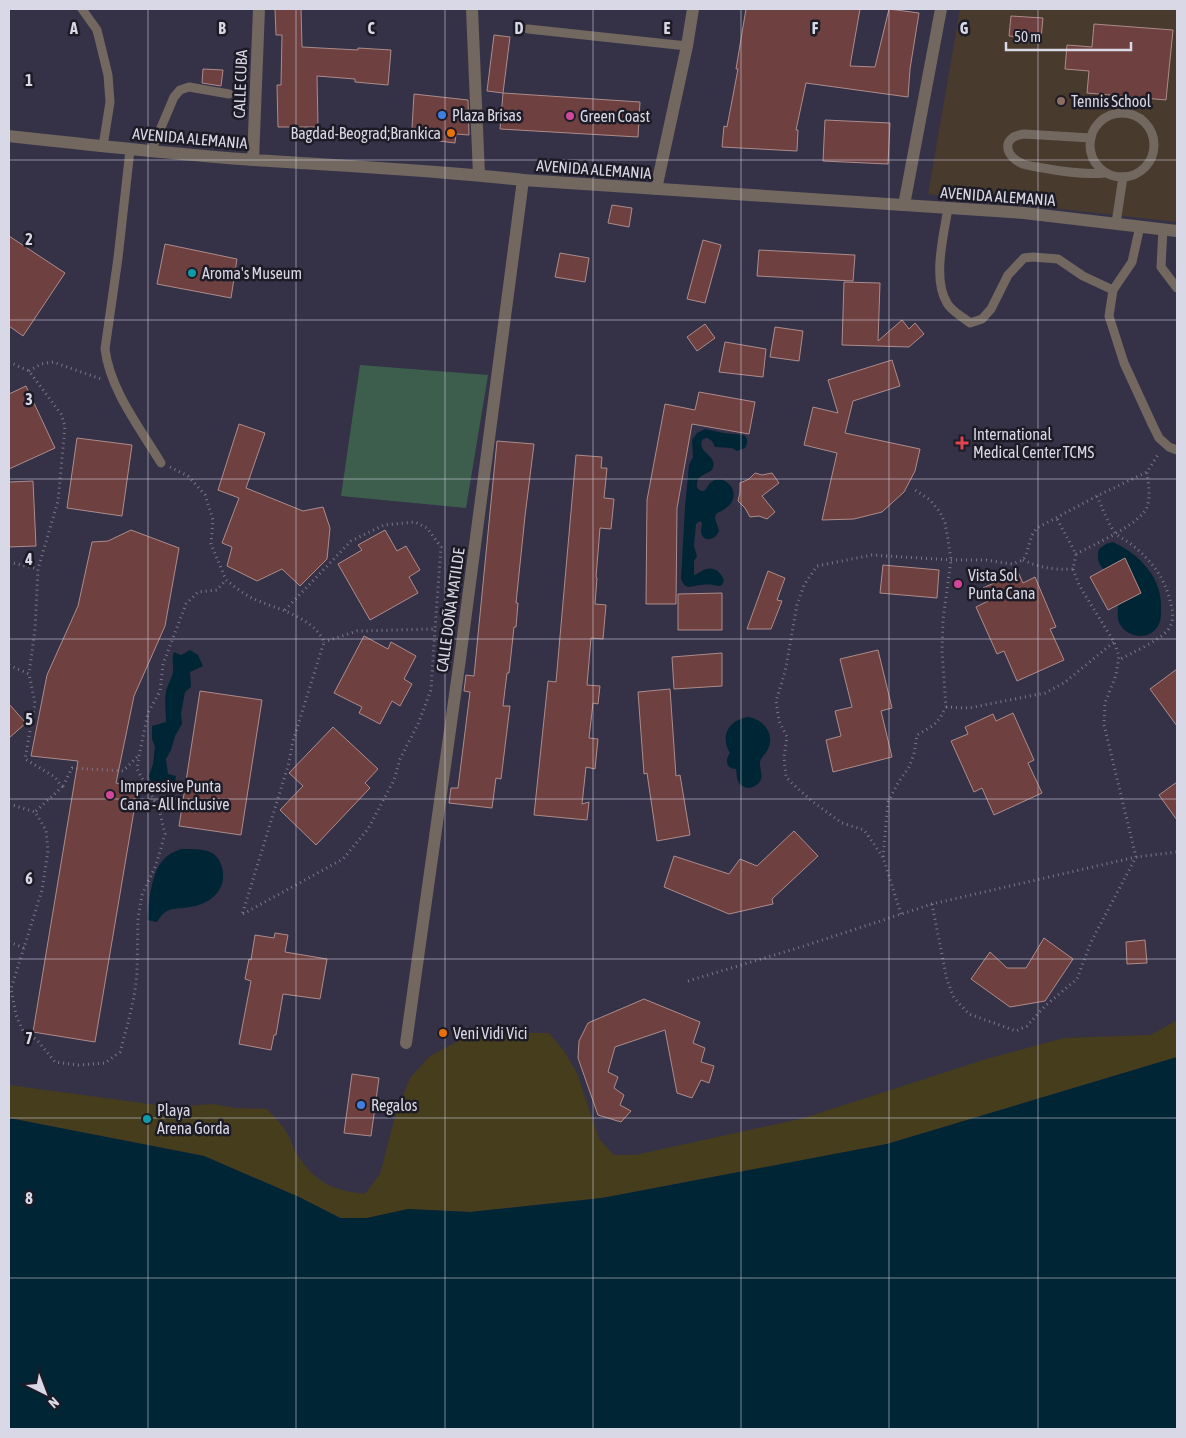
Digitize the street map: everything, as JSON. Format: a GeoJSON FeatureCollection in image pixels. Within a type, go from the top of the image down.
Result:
{"type":"FeatureCollection","features":[{"type":"Feature","properties":{"kind":"street","name":"CALLE CUBA"},"geometry":{"type":"LineString","coordinates":[[253,160],[259,9]]}},
{"type":"Feature","properties":{"kind":"street"},"geometry":{"type":"LineString","coordinates":[[472,9],[478,175]]}},
{"type":"Feature","properties":{"kind":"street"},"geometry":{"type":"LineString","coordinates":[[656,189],[693,9]]}},
{"type":"Feature","properties":{"kind":"street"},"geometry":{"type":"LineString","coordinates":[[904,205],[941,9]]}},
{"type":"Feature","properties":{"kind":"street","name":"AVENIDA ALEMANIA"},"geometry":{"type":"LineString","coordinates":[[9,136],[130,150],[253,160],[1024,213],[1177,231]]}},
{"type":"Feature","properties":{"kind":"street","name":"CALLE DOÑA MATILDE"},"geometry":{"type":"LineString","coordinates":[[406,1043],[460,659],[523,180]]}},
{"type":"Feature","properties":{"kind":"lane"},"geometry":{"type":"LineString","coordinates":[[82,9],[96,30],[108,75],[110,102],[103,146]]}},
{"type":"Feature","properties":{"kind":"lane"},"geometry":{"type":"LineString","coordinates":[[528,29],[686,46]]}},
{"type":"Feature","properties":{"kind":"lane"},"geometry":{"type":"LineString","coordinates":[[152,151],[174,97],[180,90],[189,87],[229,94]]}},
{"type":"Feature","properties":{"kind":"lane"},"geometry":{"type":"LineString","coordinates":[[1092,138],[1024,134],[1015,135],[1011,138],[1008,147],[1015,160],[1024,164],[1070,173],[1105,173],[1123,177],[1132,176],[1147,166],[1154,149],[1154,140],[1151,132],[1139,118],[1122,114],[1113,115],[1104,119],[1098,125],[1092,138],[1091,151],[1098,167],[1105,173]]}},
{"type":"Feature","properties":{"kind":"lane"},"geometry":{"type":"LineString","coordinates":[[130,150],[118,258],[105,348],[107,363],[115,387],[161,463]]}},
{"type":"Feature","properties":{"kind":"lane"},"geometry":{"type":"LineString","coordinates":[[1116,223],[1123,177]]}},
{"type":"Feature","properties":{"kind":"lane"},"geometry":{"type":"LineString","coordinates":[[948,208],[940,264],[940,286],[947,304],[970,323],[982,319],[991,309],[1008,275],[1024,258],[1058,259],[1083,276],[1113,290]]}},
{"type":"Feature","properties":{"kind":"lane"},"geometry":{"type":"LineString","coordinates":[[1140,226],[1132,262],[1113,290],[1109,316],[1124,363],[1159,438],[1169,447],[1177,450]]}},
{"type":"Feature","properties":{"kind":"lane"},"geometry":{"type":"LineString","coordinates":[[1163,229],[1161,267],[1177,288]]}},
{"type":"Feature","properties":{"kind":"path"},"geometry":{"type":"LineString","coordinates":[[9,362],[30,371],[61,414],[65,426],[58,501],[38,569],[35,629],[29,674],[35,703],[25,759],[55,776],[62,787]]}},
{"type":"Feature","properties":{"kind":"path"},"geometry":{"type":"LineString","coordinates":[[30,371],[41,364],[53,362],[100,379],[111,377]]}},
{"type":"Feature","properties":{"kind":"path"},"geometry":{"type":"LineString","coordinates":[[1023,560],[1032,535],[1037,528],[1147,472],[1165,443]]}},
{"type":"Feature","properties":{"kind":"path"},"geometry":{"type":"LineString","coordinates":[[161,463],[188,476],[205,494],[213,520],[211,544],[226,580],[250,598],[285,610],[319,632],[324,642],[242,915],[343,859],[368,829],[394,780],[400,759],[418,724],[432,690],[441,547],[427,528],[415,522],[384,525],[350,541],[285,610]]}},
{"type":"Feature","properties":{"kind":"path"},"geometry":{"type":"LineString","coordinates":[[1076,554],[1133,522],[1146,509],[1149,494],[1147,472]]}},
{"type":"Feature","properties":{"kind":"path"},"geometry":{"type":"LineString","coordinates":[[883,857],[888,802],[909,767],[914,754],[916,735],[934,725],[946,707],[942,651],[951,560],[948,539],[940,512],[930,500],[915,490]]}},
{"type":"Feature","properties":{"kind":"path"},"geometry":{"type":"LineString","coordinates":[[1097,496],[1115,533],[1131,544],[1154,566],[1161,576],[1173,613],[1172,623],[1168,630],[1160,637],[1119,660]]}},
{"type":"Feature","properties":{"kind":"path"},"geometry":{"type":"LineString","coordinates":[[932,904],[946,980],[954,998],[969,1014],[1016,1031],[1027,1026],[1045,1006],[1077,978],[1091,942],[1136,857],[1104,726],[1105,703],[1116,675],[1119,656],[1114,642],[1079,585],[1073,569],[1076,554],[1056,518]]}},
{"type":"Feature","properties":{"kind":"path"},"geometry":{"type":"LineString","coordinates":[[901,914],[883,857],[864,830],[842,823],[813,802],[786,777],[784,757],[787,737],[776,713],[776,701],[785,672],[797,605],[804,585],[817,566],[872,555],[951,560],[986,560],[1012,564],[1023,560],[1047,569],[1073,569]]}},
{"type":"Feature","properties":{"kind":"path"},"geometry":{"type":"LineString","coordinates":[[9,562],[38,569]]}},
{"type":"Feature","properties":{"kind":"path"},"geometry":{"type":"LineString","coordinates":[[9,804],[35,812],[46,830],[48,851],[42,890],[11,989],[16,1015],[23,1031],[37,1040],[55,1062],[78,1065],[105,1063],[120,1052],[128,1024],[137,974],[138,918],[142,895],[156,865],[165,834],[159,809],[137,769],[148,713],[160,691],[163,664],[186,604],[198,592],[217,590],[226,580]]}},
{"type":"Feature","properties":{"kind":"path"},"geometry":{"type":"LineString","coordinates":[[324,642],[357,631],[435,628]]}},
{"type":"Feature","properties":{"kind":"path"},"geometry":{"type":"LineString","coordinates":[[946,707],[969,708],[1045,693],[1064,683],[1114,642]]}},
{"type":"Feature","properties":{"kind":"path"},"geometry":{"type":"LineString","coordinates":[[9,665],[29,674]]}},
{"type":"Feature","properties":{"kind":"path"},"geometry":{"type":"LineString","coordinates":[[35,812],[62,787],[72,768],[123,771],[139,756]]}},
{"type":"Feature","properties":{"kind":"path"},"geometry":{"type":"LineString","coordinates":[[688,981],[801,947],[932,904],[1136,857],[1177,852]]}},
{"type":"Feature","properties":{"kind":"path"},"geometry":{"type":"LineString","coordinates":[[9,942],[24,948]]}},
{"type":"Feature","properties":{"kind":"shaded area","name":"Tennis School"},"geometry":{"type":"Polygon","coordinates":[[[960,9],[1177,9],[1177,222],[928,194],[960,9]]]}},
{"type":"Feature","properties":{"kind":"green space"},"geometry":{"type":"Polygon","coordinates":[[[360,365],[488,375],[466,508],[341,496],[360,365]]]}},
{"type":"Feature","properties":{"kind":"sand","name":"Playa Arena Gorda"},"geometry":{"type":"Polygon","coordinates":[[[1177,1020],[1177,1057],[887,1144],[602,1198],[470,1212],[408,1209],[368,1218],[341,1218],[299,1197],[204,1156],[9,1118],[9,1085],[172,1107],[213,1104],[235,1108],[267,1109],[285,1130],[296,1152],[310,1172],[334,1187],[365,1194],[380,1174],[396,1113],[410,1078],[430,1056],[464,1038],[512,1033],[549,1033],[564,1051],[577,1073],[599,1139],[614,1155],[635,1155],[804,1118],[983,1060],[1064,1038],[1151,1035],[1177,1020]]]}},
{"type":"Feature","properties":{"kind":"water"},"geometry":{"type":"Polygon","coordinates":[[[705,429],[744,435],[747,443],[745,448],[737,451],[732,448],[715,447],[712,441],[707,438],[703,439],[702,448],[711,457],[714,465],[712,470],[699,478],[697,488],[704,491],[711,482],[720,480],[731,486],[734,494],[730,505],[716,514],[715,518],[719,531],[715,537],[706,539],[701,531],[702,523],[700,521],[696,524],[694,546],[697,556],[694,561],[694,574],[711,568],[715,569],[724,580],[722,585],[687,587],[681,579],[689,465],[693,457],[692,440],[697,433],[705,429]]]}},
{"type":"Feature","properties":{"kind":"water"},"geometry":{"type":"Polygon","coordinates":[[[1113,542],[1132,553],[1148,568],[1158,587],[1161,598],[1160,621],[1156,629],[1146,635],[1141,636],[1130,633],[1119,622],[1117,592],[1112,580],[1100,565],[1098,559],[1099,549],[1113,542]]]}},
{"type":"Feature","properties":{"kind":"water"},"geometry":{"type":"Polygon","coordinates":[[[190,650],[198,655],[203,666],[190,672],[191,687],[185,692],[181,714],[182,724],[166,759],[168,774],[176,776],[174,788],[162,794],[158,792],[149,776],[155,747],[152,739],[152,726],[166,722],[165,695],[172,677],[174,652],[181,655],[190,650]]]}},
{"type":"Feature","properties":{"kind":"water"},"geometry":{"type":"Polygon","coordinates":[[[749,717],[759,721],[767,728],[770,743],[760,762],[761,779],[758,784],[749,788],[740,784],[736,769],[730,768],[727,764],[730,753],[726,734],[736,721],[749,717]]]}},
{"type":"Feature","properties":{"kind":"water"},"geometry":{"type":"Polygon","coordinates":[[[181,849],[203,850],[215,855],[223,872],[222,885],[212,898],[202,904],[167,911],[157,922],[147,920],[150,893],[158,867],[170,854],[181,849]]]}},
{"type":"Feature","properties":{"kind":"water"},"geometry":{"type":"Polygon","coordinates":[[[1177,1057],[1177,1429],[9,1429],[9,1118],[204,1156],[299,1197],[340,1218],[367,1218],[408,1209],[470,1212],[602,1198],[887,1144],[1177,1057]]]}},
{"type":"Feature","properties":{"kind":"building"},"geometry":{"type":"Polygon","coordinates":[[[275,9],[301,9],[302,47],[391,50],[388,85],[355,82],[355,79],[317,76],[318,127],[278,127],[277,85],[281,85],[282,35],[276,35],[275,9]]]}},
{"type":"Feature","properties":{"kind":"building"},"geometry":{"type":"Polygon","coordinates":[[[746,9],[860,9],[850,66],[875,67],[889,9],[919,13],[910,69],[908,97],[806,83],[796,130],[798,130],[797,151],[722,147],[724,126],[727,127],[738,69],[736,69],[746,9]]]}},
{"type":"Feature","properties":{"kind":"building"},"geometry":{"type":"Polygon","coordinates":[[[1011,16],[1043,18],[1041,39],[1009,36],[1011,16]]]}},
{"type":"Feature","properties":{"kind":"building"},"geometry":{"type":"Polygon","coordinates":[[[1094,24],[1173,30],[1166,100],[1087,93],[1089,71],[1065,69],[1067,45],[1092,47],[1094,24]]]}},
{"type":"Feature","properties":{"kind":"building"},"geometry":{"type":"Polygon","coordinates":[[[494,35],[510,37],[503,93],[487,91],[494,35]]]}},
{"type":"Feature","properties":{"kind":"building"},"geometry":{"type":"Polygon","coordinates":[[[203,69],[223,70],[221,86],[202,83],[203,69]]]}},
{"type":"Feature","properties":{"kind":"building","name":"Green Coast"},"geometry":{"type":"Polygon","coordinates":[[[503,93],[640,102],[638,137],[500,129],[503,93]]]}},
{"type":"Feature","properties":{"kind":"building","name":"Plaza Brisas"},"geometry":{"type":"Polygon","coordinates":[[[414,94],[468,100],[469,135],[456,134],[455,143],[424,139],[425,129],[412,128],[414,94]]]}},
{"type":"Feature","properties":{"kind":"building"},"geometry":{"type":"Polygon","coordinates":[[[825,120],[890,123],[888,164],[823,161],[825,120]]]}},
{"type":"Feature","properties":{"kind":"building"},"geometry":{"type":"Polygon","coordinates":[[[612,205],[632,208],[629,227],[608,223],[612,205]]]}},
{"type":"Feature","properties":{"kind":"building"},"geometry":{"type":"Polygon","coordinates":[[[9,236],[65,273],[23,336],[9,326],[9,236]]]}},
{"type":"Feature","properties":{"kind":"building"},"geometry":{"type":"Polygon","coordinates":[[[703,240],[721,245],[705,303],[687,299],[703,240]]]}},
{"type":"Feature","properties":{"kind":"building"},"geometry":{"type":"Polygon","coordinates":[[[165,244],[237,259],[231,298],[157,284],[165,244]]]}},
{"type":"Feature","properties":{"kind":"building"},"geometry":{"type":"Polygon","coordinates":[[[759,250],[855,255],[853,281],[757,276],[759,250]]]}},
{"type":"Feature","properties":{"kind":"building"},"geometry":{"type":"Polygon","coordinates":[[[560,253],[589,258],[585,282],[555,277],[560,253]]]}},
{"type":"Feature","properties":{"kind":"building"},"geometry":{"type":"Polygon","coordinates":[[[844,282],[880,283],[878,341],[902,320],[909,329],[915,323],[924,334],[909,347],[842,345],[844,282]]]}},
{"type":"Feature","properties":{"kind":"building"},"geometry":{"type":"Polygon","coordinates":[[[705,324],[715,338],[697,351],[687,337],[705,324]]]}},
{"type":"Feature","properties":{"kind":"building"},"geometry":{"type":"Polygon","coordinates":[[[775,327],[803,331],[799,361],[770,357],[775,327]]]}},
{"type":"Feature","properties":{"kind":"building"},"geometry":{"type":"Polygon","coordinates":[[[725,342],[766,349],[763,377],[719,372],[725,342]]]}},
{"type":"Feature","properties":{"kind":"building"},"geometry":{"type":"Polygon","coordinates":[[[892,360],[900,386],[853,401],[845,433],[920,449],[915,471],[904,492],[882,512],[854,519],[822,520],[837,453],[804,445],[813,407],[838,413],[828,380],[892,360]]]}},
{"type":"Feature","properties":{"kind":"building"},"geometry":{"type":"Polygon","coordinates":[[[26,386],[55,448],[9,469],[9,394],[26,386]]]}},
{"type":"Feature","properties":{"kind":"building"},"geometry":{"type":"Polygon","coordinates":[[[699,392],[755,402],[749,434],[692,424],[677,508],[676,604],[646,604],[647,500],[665,404],[695,410],[699,392]]]}},
{"type":"Feature","properties":{"kind":"building"},"geometry":{"type":"Polygon","coordinates":[[[239,424],[265,433],[246,488],[303,511],[323,507],[330,528],[327,559],[300,586],[282,569],[257,581],[227,566],[232,547],[222,543],[239,498],[218,490],[239,424]]]}},
{"type":"Feature","properties":{"kind":"building"},"geometry":{"type":"Polygon","coordinates":[[[77,438],[132,445],[122,516],[67,508],[77,438]]]}},
{"type":"Feature","properties":{"kind":"building"},"geometry":{"type":"Polygon","coordinates":[[[497,441],[534,444],[516,603],[518,603],[516,627],[514,627],[503,706],[510,706],[501,779],[496,778],[492,808],[449,803],[451,788],[458,788],[470,692],[464,691],[466,675],[474,676],[497,441]]]}},
{"type":"Feature","properties":{"kind":"building"},"geometry":{"type":"Polygon","coordinates":[[[576,455],[602,457],[601,468],[607,468],[604,498],[614,499],[611,529],[600,528],[595,604],[606,605],[603,639],[591,638],[587,685],[600,686],[598,704],[593,703],[589,738],[598,739],[595,769],[586,767],[582,804],[589,802],[587,820],[534,815],[548,681],[556,682],[576,455]]]}},
{"type":"Feature","properties":{"kind":"building"},"geometry":{"type":"Polygon","coordinates":[[[755,473],[762,475],[772,473],[779,483],[762,496],[775,512],[767,519],[759,516],[750,517],[738,501],[740,483],[749,479],[755,473]]]}},
{"type":"Feature","properties":{"kind":"building"},"geometry":{"type":"Polygon","coordinates":[[[33,481],[36,546],[9,547],[9,482],[33,481]]]}},
{"type":"Feature","properties":{"kind":"building"},"geometry":{"type":"Polygon","coordinates":[[[131,530],[179,548],[165,626],[134,696],[116,783],[138,787],[95,1042],[33,1032],[78,761],[31,756],[47,675],[78,606],[92,542],[108,541],[131,530]]]}},
{"type":"Feature","properties":{"kind":"building"},"geometry":{"type":"Polygon","coordinates":[[[385,530],[397,551],[406,546],[420,570],[409,577],[418,593],[370,620],[338,564],[362,550],[358,545],[385,530]]]}},
{"type":"Feature","properties":{"kind":"building"},"geometry":{"type":"Polygon","coordinates":[[[1125,558],[1141,593],[1108,610],[1090,577],[1125,558]]]}},
{"type":"Feature","properties":{"kind":"building"},"geometry":{"type":"Polygon","coordinates":[[[883,565],[939,570],[937,598],[880,593],[883,565]]]}},
{"type":"Feature","properties":{"kind":"building"},"geometry":{"type":"Polygon","coordinates":[[[768,571],[785,578],[777,600],[782,601],[771,629],[747,629],[768,571]]]}},
{"type":"Feature","properties":{"kind":"building"},"geometry":{"type":"Polygon","coordinates":[[[1018,572],[1023,583],[1035,577],[1056,627],[1050,629],[1064,660],[1017,681],[1004,651],[997,654],[976,607],[988,601],[983,588],[1018,572]]]}},
{"type":"Feature","properties":{"kind":"building"},"geometry":{"type":"Polygon","coordinates":[[[722,593],[722,630],[678,630],[678,594],[722,593]]]}},
{"type":"Feature","properties":{"kind":"building"},"geometry":{"type":"Polygon","coordinates":[[[364,636],[388,649],[391,642],[416,656],[404,679],[412,684],[400,706],[392,701],[380,724],[359,713],[362,707],[334,693],[364,636]]]}},
{"type":"Feature","properties":{"kind":"building"},"geometry":{"type":"Polygon","coordinates":[[[878,650],[892,708],[881,711],[892,757],[833,772],[826,740],[841,736],[835,711],[852,707],[840,659],[878,650]]]}},
{"type":"Feature","properties":{"kind":"building"},"geometry":{"type":"Polygon","coordinates":[[[722,653],[722,686],[674,689],[672,657],[722,653]]]}},
{"type":"Feature","properties":{"kind":"building"},"geometry":{"type":"Polygon","coordinates":[[[1177,669],[1177,726],[1150,689],[1177,669]]]}},
{"type":"Feature","properties":{"kind":"building"},"geometry":{"type":"Polygon","coordinates":[[[670,689],[676,776],[680,775],[690,835],[657,841],[647,773],[644,774],[638,692],[670,689]]]}},
{"type":"Feature","properties":{"kind":"building"},"geometry":{"type":"Polygon","coordinates":[[[200,691],[262,700],[241,835],[179,826],[200,691]]]}},
{"type":"Feature","properties":{"kind":"building"},"geometry":{"type":"Polygon","coordinates":[[[9,704],[26,723],[9,738],[9,704]]]}},
{"type":"Feature","properties":{"kind":"building"},"geometry":{"type":"Polygon","coordinates":[[[1013,713],[1034,760],[1028,763],[1042,793],[994,815],[982,788],[974,792],[951,741],[968,734],[965,727],[993,714],[996,721],[1013,713]]]}},
{"type":"Feature","properties":{"kind":"building"},"geometry":{"type":"Polygon","coordinates":[[[333,727],[378,769],[365,783],[370,788],[316,845],[280,810],[303,786],[289,773],[333,727]]]}},
{"type":"Feature","properties":{"kind":"building"},"geometry":{"type":"Polygon","coordinates":[[[1177,782],[1177,820],[1159,795],[1177,782]]]}},
{"type":"Feature","properties":{"kind":"building"},"geometry":{"type":"Polygon","coordinates":[[[794,831],[818,856],[772,899],[773,904],[729,914],[664,887],[674,856],[729,874],[740,859],[757,866],[794,831]]]}},
{"type":"Feature","properties":{"kind":"building"},"geometry":{"type":"Polygon","coordinates":[[[275,933],[288,935],[285,952],[327,959],[320,999],[283,994],[276,1035],[274,1035],[271,1050],[239,1044],[251,981],[245,979],[249,959],[251,960],[255,935],[274,938],[275,933]]]}},
{"type":"Feature","properties":{"kind":"building"},"geometry":{"type":"Polygon","coordinates":[[[1044,938],[1073,959],[1045,1001],[1010,1007],[971,979],[990,952],[1007,968],[1026,968],[1044,938]]]}},
{"type":"Feature","properties":{"kind":"building"},"geometry":{"type":"Polygon","coordinates":[[[1145,940],[1147,963],[1127,964],[1126,942],[1145,940]]]}},
{"type":"Feature","properties":{"kind":"building"},"geometry":{"type":"Polygon","coordinates":[[[644,999],[700,1022],[693,1043],[705,1048],[701,1062],[714,1066],[709,1083],[701,1080],[692,1098],[677,1093],[665,1030],[615,1047],[608,1072],[618,1077],[614,1088],[624,1095],[620,1105],[631,1111],[621,1122],[598,1115],[578,1058],[579,1041],[588,1023],[644,999]]]}},
{"type":"Feature","properties":{"kind":"building","name":"Regalos"},"geometry":{"type":"Polygon","coordinates":[[[352,1074],[379,1078],[371,1136],[344,1133],[352,1074]]]}},
{"type":"Feature","properties":{"kind":"place","name":"Tennis School"},"geometry":{"type":"Point","coordinates":[1061,101]}},
{"type":"Feature","properties":{"kind":"place","name":"Plaza Brisas"},"geometry":{"type":"Point","coordinates":[442,115]}},
{"type":"Feature","properties":{"kind":"place","name":"Green Coast"},"geometry":{"type":"Point","coordinates":[570,116]}},
{"type":"Feature","properties":{"kind":"place","name":"Bagdad-Beograd;Brankica"},"geometry":{"type":"Point","coordinates":[451,133]}},
{"type":"Feature","properties":{"kind":"place","name":"Aroma's Museum"},"geometry":{"type":"Point","coordinates":[192,273]}},
{"type":"Feature","properties":{"kind":"place","name":"International Medical Center TCMS"},"geometry":{"type":"Point","coordinates":[962,443]}},
{"type":"Feature","properties":{"kind":"place","name":"Vista Sol Punta Cana"},"geometry":{"type":"Point","coordinates":[958,584]}},
{"type":"Feature","properties":{"kind":"place","name":"Impressive Punta Cana - All Inclusive"},"geometry":{"type":"Point","coordinates":[110,795]}},
{"type":"Feature","properties":{"kind":"place","name":"Veni Vidi Vici"},"geometry":{"type":"Point","coordinates":[443,1033]}},
{"type":"Feature","properties":{"kind":"place","name":"Regalos"},"geometry":{"type":"Point","coordinates":[361,1105]}},
{"type":"Feature","properties":{"kind":"place","name":"Playa Arena Gorda"},"geometry":{"type":"Point","coordinates":[147,1119]}}]}
